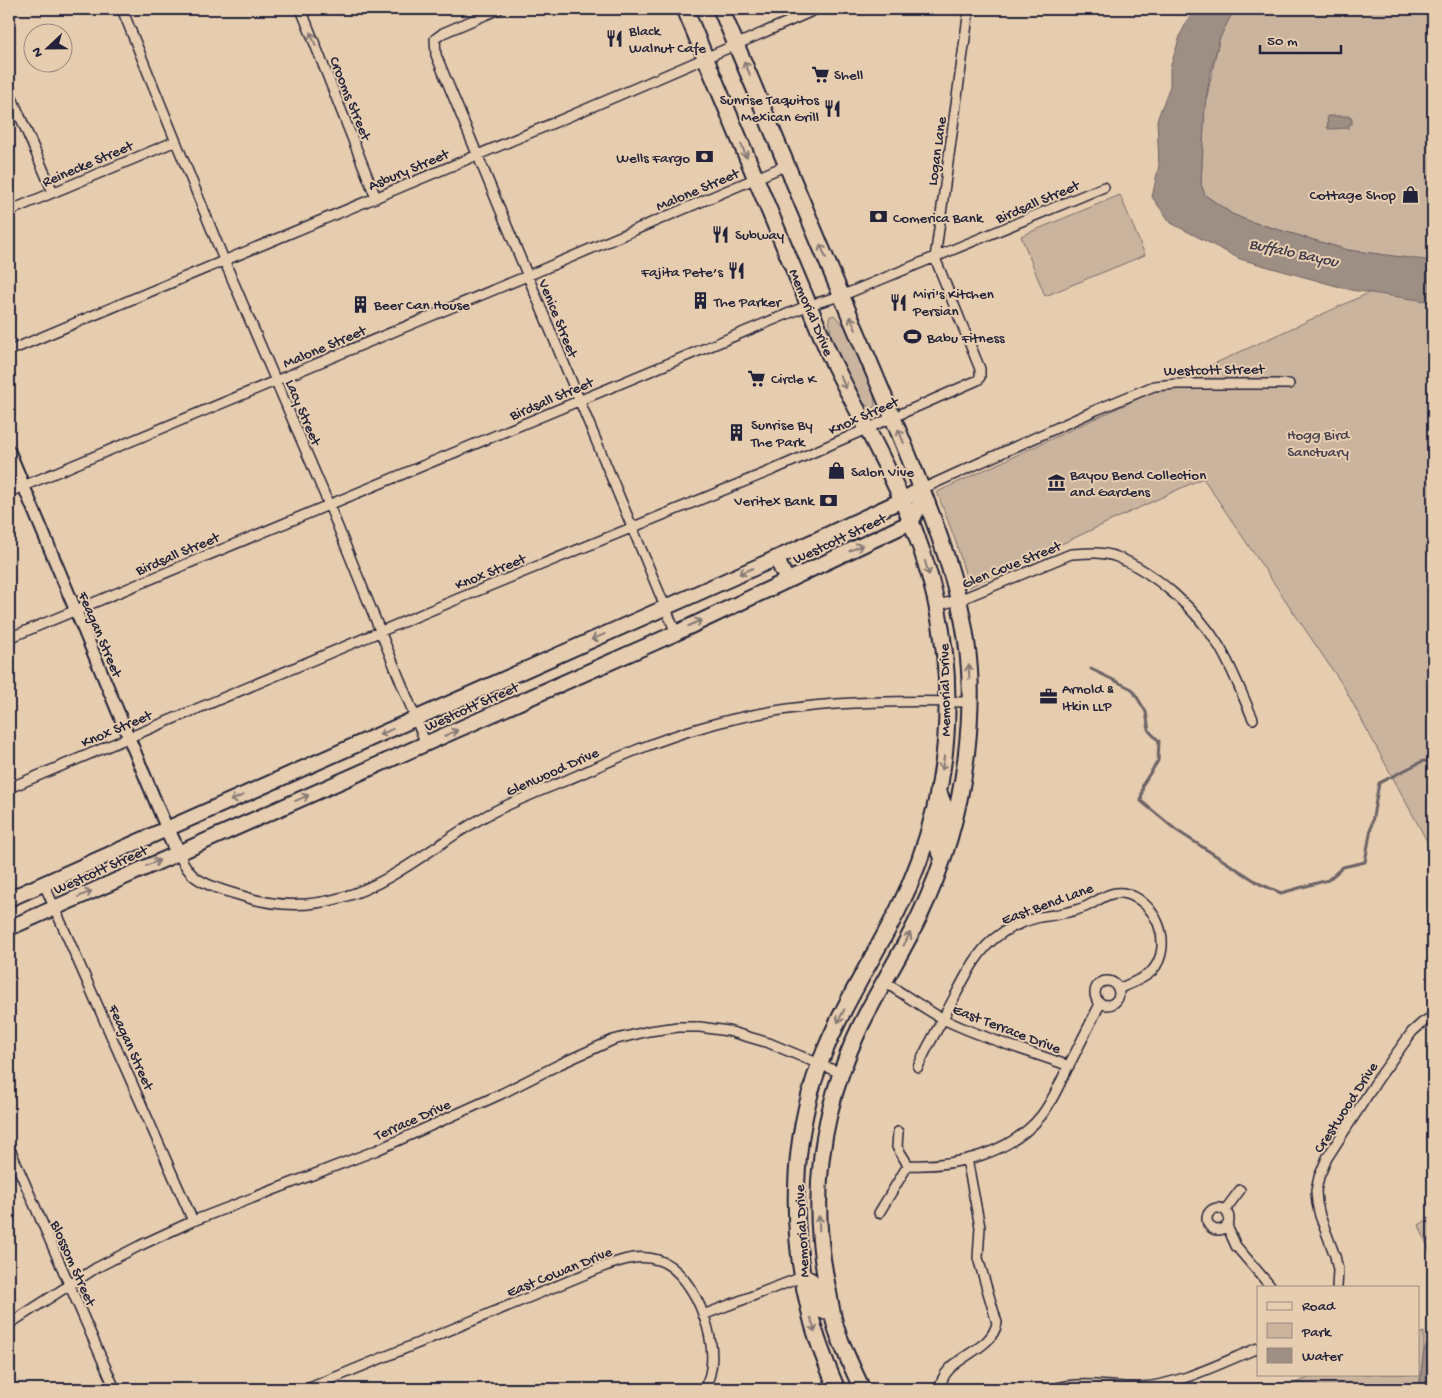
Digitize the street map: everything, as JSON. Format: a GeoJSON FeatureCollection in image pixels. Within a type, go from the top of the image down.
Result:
{"type":"FeatureCollection","features":[{"type":"Feature","properties":{"kind":"main road","name":"Memorial Drive"},"geometry":{"type":"LineString","coordinates":[[684,9],[809,306],[844,384],[902,500],[911,522],[927,566],[937,605],[945,656],[947,701],[944,755],[938,790],[926,837],[914,874],[898,910],[838,1020],[820,1064],[808,1104],[800,1148],[796,1198],[802,1277],[811,1319],[837,1389]]}},
{"type":"Feature","properties":{"kind":"main road","name":"Memorial Drive"},"geometry":{"type":"LineString","coordinates":[[721,9],[922,489],[948,558],[959,600],[968,654],[971,702],[967,758],[958,805],[943,858],[935,882],[918,918],[859,1029],[841,1074],[831,1106],[821,1150],[818,1196],[819,1234],[824,1272],[836,1327],[862,1389]]}},
{"type":"Feature","properties":{"kind":"main road","name":"Westcott Street"},"geometry":{"type":"LineString","coordinates":[[9,900],[776,558],[922,489]]}},
{"type":"Feature","properties":{"kind":"main road"},"geometry":{"type":"LineString","coordinates":[[911,522],[918,512],[922,489]]}},
{"type":"Feature","properties":{"kind":"main road","name":"Westcott Street"},"geometry":{"type":"LineString","coordinates":[[9,928],[676,633],[911,522]]}},
{"type":"Feature","properties":{"kind":"main road"},"geometry":{"type":"LineString","coordinates":[[776,558],[786,580]]}},
{"type":"Feature","properties":{"kind":"main road"},"geometry":{"type":"LineString","coordinates":[[938,790],[946,811],[936,844],[943,858]]}},
{"type":"Feature","properties":{"kind":"main road"},"geometry":{"type":"LineString","coordinates":[[167,829],[178,853]]}},
{"type":"Feature","properties":{"kind":"main road"},"geometry":{"type":"LineString","coordinates":[[864,973],[884,982]]}},
{"type":"Feature","properties":{"kind":"main road"},"geometry":{"type":"LineString","coordinates":[[800,1148],[821,1150]]}},
{"type":"Feature","properties":{"kind":"main road"},"geometry":{"type":"LineString","coordinates":[[802,1277],[810,1278],[816,1284],[824,1316],[836,1327]]}},
{"type":"Feature","properties":{"kind":"street","name":"Lacy Street"},"geometry":{"type":"LineString","coordinates":[[122,9],[224,260],[328,505],[426,744]]}},
{"type":"Feature","properties":{"kind":"street","name":"Crooms Street"},"geometry":{"type":"LineString","coordinates":[[301,9],[376,198]]}},
{"type":"Feature","properties":{"kind":"street","name":"Venice Street"},"geometry":{"type":"LineString","coordinates":[[499,9],[443,33],[435,40],[436,55],[578,401],[676,633]]}},
{"type":"Feature","properties":{"kind":"street","name":"Asbury Street"},"geometry":{"type":"LineString","coordinates":[[9,351],[477,156],[817,9]]}},
{"type":"Feature","properties":{"kind":"street","name":"Logan Lane"},"geometry":{"type":"LineString","coordinates":[[969,9],[935,258],[980,369],[980,377]]}},
{"type":"Feature","properties":{"kind":"street"},"geometry":{"type":"LineString","coordinates":[[9,91],[53,192]]}},
{"type":"Feature","properties":{"kind":"street","name":"Reinecke Street"},"geometry":{"type":"LineString","coordinates":[[9,211],[176,141]]}},
{"type":"Feature","properties":{"kind":"street","name":"Malone Street"},"geometry":{"type":"LineString","coordinates":[[9,492],[527,276],[787,165]]}},
{"type":"Feature","properties":{"kind":"street","name":"Birdsall Street"},"geometry":{"type":"LineString","coordinates":[[9,638],[578,401],[809,306],[842,296],[1104,187]]}},
{"type":"Feature","properties":{"kind":"street","name":"Knox Street"},"geometry":{"type":"LineString","coordinates":[[9,788],[867,429],[893,416],[974,383],[980,377]]}},
{"type":"Feature","properties":{"kind":"street","name":"Westcott Street"},"geometry":{"type":"LineString","coordinates":[[922,489],[1096,410],[1154,386],[1177,384],[1289,384]]}},
{"type":"Feature","properties":{"kind":"street","name":"Feagan Street"},"geometry":{"type":"LineString","coordinates":[[9,451],[74,611],[167,829]]}},
{"type":"Feature","properties":{"kind":"street","name":"Glen Cove Street"},"geometry":{"type":"LineString","coordinates":[[937,605],[959,600],[1071,554],[1091,552],[1116,556],[1150,574],[1199,619],[1219,646],[1253,719]]}},
{"type":"Feature","properties":{"kind":"street","name":"Glenwood Drive"},"geometry":{"type":"LineString","coordinates":[[178,853],[185,866],[195,877],[223,890],[252,900],[283,905],[333,900],[365,889],[391,876],[457,831],[494,811],[647,745],[703,726],[798,706],[861,701],[971,702]]}},
{"type":"Feature","properties":{"kind":"street","name":"Feagan Street"},"geometry":{"type":"LineString","coordinates":[[44,884],[193,1222]]}},
{"type":"Feature","properties":{"kind":"street","name":"East Bend Lane"},"geometry":{"type":"LineString","coordinates":[[918,1067],[981,951],[998,935],[1038,917],[1060,915],[1085,907],[1108,894],[1122,893],[1138,898],[1149,908],[1160,928],[1163,938],[1162,949],[1152,972],[1118,988]]}},
{"type":"Feature","properties":{"kind":"street"},"geometry":{"type":"LineString","coordinates":[[1109,981],[1113,982],[1118,988],[1119,997],[1111,1005],[1100,1004],[1094,996],[1098,984],[1109,981]]}},
{"type":"Feature","properties":{"kind":"street","name":"East Terrace Drive"},"geometry":{"type":"LineString","coordinates":[[884,982],[943,1019],[1001,1044],[1041,1055],[1069,1066]]}},
{"type":"Feature","properties":{"kind":"street"},"geometry":{"type":"LineString","coordinates":[[908,1165],[928,1166],[967,1159],[990,1152],[1015,1140],[1041,1115],[1056,1091],[1100,1004]]}},
{"type":"Feature","properties":{"kind":"street","name":"Crestwood Drive"},"geometry":{"type":"LineString","coordinates":[[1337,1286],[1338,1270],[1335,1256],[1317,1203],[1316,1191],[1319,1177],[1327,1158],[1378,1079],[1412,1032],[1433,1016]]}},
{"type":"Feature","properties":{"kind":"street","name":"Terrace Drive"},"geometry":{"type":"LineString","coordinates":[[9,1324],[119,1255],[193,1222],[377,1150],[501,1094],[613,1040],[678,1027],[700,1027],[728,1031],[769,1042],[841,1074]]}},
{"type":"Feature","properties":{"kind":"street"},"geometry":{"type":"LineString","coordinates":[[898,1132],[897,1147],[908,1165]]}},
{"type":"Feature","properties":{"kind":"street","name":"Blossom Street"},"geometry":{"type":"LineString","coordinates":[[9,1147],[115,1389]]}},
{"type":"Feature","properties":{"kind":"street"},"geometry":{"type":"LineString","coordinates":[[940,1389],[944,1377],[957,1362],[988,1342],[995,1331],[997,1323],[978,1258],[980,1227],[967,1159]]}},
{"type":"Feature","properties":{"kind":"street"},"geometry":{"type":"LineString","coordinates":[[879,1213],[908,1165]]}},
{"type":"Feature","properties":{"kind":"street"},"geometry":{"type":"LineString","coordinates":[[1225,1210],[1240,1190]]}},
{"type":"Feature","properties":{"kind":"street"},"geometry":{"type":"LineString","coordinates":[[1227,1226],[1220,1230],[1213,1229],[1207,1224],[1208,1213],[1214,1208],[1225,1210],[1229,1219],[1227,1226],[1236,1246],[1270,1286]]}},
{"type":"Feature","properties":{"kind":"street","name":"East Cowan Drive"},"geometry":{"type":"LineString","coordinates":[[307,1389],[596,1270],[628,1258],[641,1257],[659,1260],[682,1276],[694,1294],[711,1341],[712,1367],[703,1389]]}},
{"type":"Feature","properties":{"kind":"street"},"geometry":{"type":"LineString","coordinates":[[703,1315],[802,1277]]}},
{"type":"Feature","properties":{"kind":"street"},"geometry":{"type":"LineString","coordinates":[[1052,1389],[1085,1384],[1142,1387],[1181,1379],[1257,1348]]}},
{"type":"Feature","properties":{"kind":"green space","name":"Hogg Bird Sanctuary"},"geometry":{"type":"Polygon","coordinates":[[[1229,9],[1433,9],[1433,840],[1428,843],[1344,687],[1203,478],[969,587],[956,542],[937,492],[1419,270],[1392,256],[1348,250],[1249,221],[1232,214],[1205,195],[1201,184],[1205,106],[1219,40],[1229,9]]]}},
{"type":"Feature","properties":{"kind":"green space"},"geometry":{"type":"Polygon","coordinates":[[[1120,195],[1145,255],[1045,296],[1021,236],[1120,195]]]}},
{"type":"Feature","properties":{"kind":"green space"},"geometry":{"type":"Polygon","coordinates":[[[834,315],[847,329],[874,394],[875,406],[872,409],[860,399],[832,342],[829,317],[834,315]]]}},
{"type":"Feature","properties":{"kind":"green space"},"geometry":{"type":"Polygon","coordinates":[[[1433,1216],[1433,1260],[1419,1225],[1433,1216]]]}},
{"type":"Feature","properties":{"kind":"green space"},"geometry":{"type":"Polygon","coordinates":[[[1424,1332],[1424,1350],[1419,1389],[1281,1389],[1313,1376],[1420,1376],[1420,1333],[1424,1332]]]}},
{"type":"Feature","properties":{"kind":"water","name":"Buffalo Bayou"},"geometry":{"type":"Polygon","coordinates":[[[1194,9],[1234,9],[1219,40],[1210,75],[1205,106],[1201,184],[1205,195],[1232,214],[1249,221],[1348,250],[1433,261],[1433,302],[1351,290],[1240,259],[1171,223],[1152,197],[1159,165],[1157,120],[1170,86],[1170,68],[1181,33],[1194,9]]]}},
{"type":"Feature","properties":{"kind":"water"},"geometry":{"type":"Polygon","coordinates":[[[1327,116],[1349,116],[1349,118],[1352,118],[1352,124],[1349,124],[1349,128],[1328,129],[1327,116]]]}},
{"type":"Feature","properties":{"kind":"water"},"geometry":{"type":"Polygon","coordinates":[[[1433,1335],[1433,1389],[1419,1389],[1424,1350],[1433,1335]]]}},
{"type":"Feature","properties":{"kind":"waterway"},"geometry":{"type":"LineString","coordinates":[[1091,669],[1132,689],[1146,712],[1149,731],[1159,741],[1158,761],[1143,784],[1141,801],[1176,830],[1260,884],[1281,893],[1328,880],[1343,867],[1365,862],[1379,783],[1423,761],[1433,762]]}},
{"type":"Feature","properties":{"kind":"place","name":"Black Walnut Cafe"},"geometry":{"type":"Point","coordinates":[615,39]}},
{"type":"Feature","properties":{"kind":"place","name":"Shell"},"geometry":{"type":"Point","coordinates":[820,74]}},
{"type":"Feature","properties":{"kind":"place","name":"Sunrise Taquitos Mexican Grill"},"geometry":{"type":"Point","coordinates":[833,108]}},
{"type":"Feature","properties":{"kind":"place","name":"Wells Fargo"},"geometry":{"type":"Point","coordinates":[704,157]}},
{"type":"Feature","properties":{"kind":"place","name":"Cottage Shop"},"geometry":{"type":"Point","coordinates":[1410,194]}},
{"type":"Feature","properties":{"kind":"place","name":"Comerica Bank"},"geometry":{"type":"Point","coordinates":[879,217]}},
{"type":"Feature","properties":{"kind":"place","name":"Subway"},"geometry":{"type":"Point","coordinates":[721,234]}},
{"type":"Feature","properties":{"kind":"place","name":"Fajita Pete’s"},"geometry":{"type":"Point","coordinates":[737,271]}},
{"type":"Feature","properties":{"kind":"place","name":"The Parker"},"geometry":{"type":"Point","coordinates":[700,301]}},
{"type":"Feature","properties":{"kind":"place","name":"Miri's Kitchen Persian"},"geometry":{"type":"Point","coordinates":[899,302]}},
{"type":"Feature","properties":{"kind":"place","name":"Beer Can House"},"geometry":{"type":"Point","coordinates":[360,304]}},
{"type":"Feature","properties":{"kind":"place","name":"Babu Fitness"},"geometry":{"type":"Point","coordinates":[913,337]}},
{"type":"Feature","properties":{"kind":"place","name":"Circle K"},"geometry":{"type":"Point","coordinates":[757,378]}},
{"type":"Feature","properties":{"kind":"place","name":"Sunrise By The Park"},"geometry":{"type":"Point","coordinates":[737,433]}},
{"type":"Feature","properties":{"kind":"place","name":"Salon Vive"},"geometry":{"type":"Point","coordinates":[837,471]}},
{"type":"Feature","properties":{"kind":"place","name":"Bayou Bend Collection and Gardens"},"geometry":{"type":"Point","coordinates":[1056,483]}},
{"type":"Feature","properties":{"kind":"place","name":"Veritex Bank"},"geometry":{"type":"Point","coordinates":[828,500]}},
{"type":"Feature","properties":{"kind":"place","name":"Arnold & Itkin LLP"},"geometry":{"type":"Point","coordinates":[1048,697]}}]}
